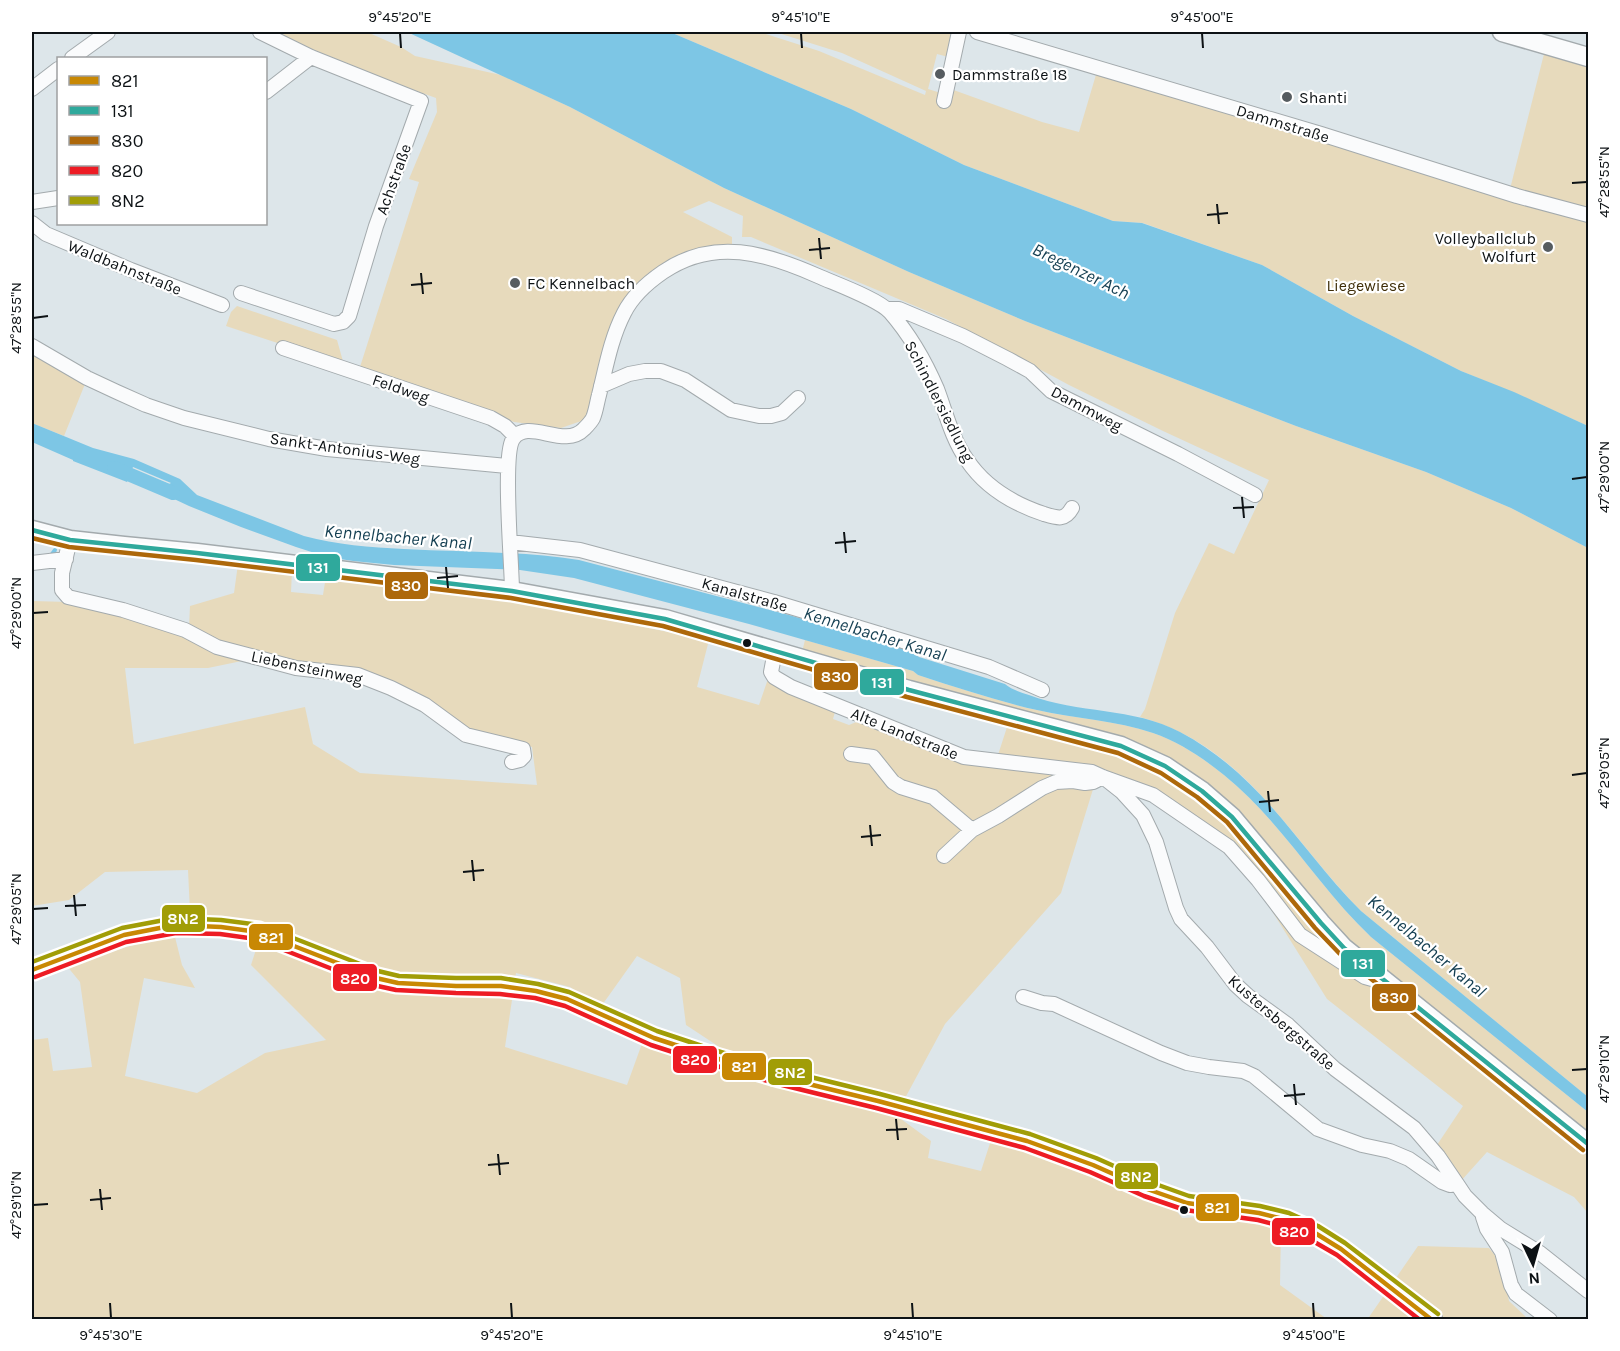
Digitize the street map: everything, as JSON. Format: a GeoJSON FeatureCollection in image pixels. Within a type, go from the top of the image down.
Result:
{"type":"FeatureCollection","features":[{"type":"Feature","properties":{"kind":"main road"},"geometry":{"type":"LineString","coordinates":[[1502,32],[1588,57]]}},
{"type":"Feature","properties":{"kind":"main road"},"geometry":{"type":"LineString","coordinates":[[32,530],[70,540],[512,584],[665,619],[909,690],[1121,746],[1165,766],[1202,790],[1232,817],[1344,948],[1588,1144]]}},
{"type":"Feature","properties":{"kind":"main road"},"geometry":{"type":"LineString","coordinates":[[32,969],[123,935],[175,925],[221,927],[258,932],[376,978],[398,983],[501,986],[536,991],[567,999],[654,1038],[712,1057],[780,1077],[1027,1141],[1187,1203],[1259,1213],[1287,1220],[1341,1249],[1433,1320]]}},
{"type":"Feature","properties":{"kind":"street"},"geometry":{"type":"LineString","coordinates":[[73,57],[108,32]]}},
{"type":"Feature","properties":{"kind":"street","name":"Achstraße"},"geometry":{"type":"LineString","coordinates":[[242,293],[334,324],[343,322],[349,316],[376,226],[421,101],[311,57],[260,32]]}},
{"type":"Feature","properties":{"kind":"street"},"geometry":{"type":"LineString","coordinates":[[944,101],[959,32]]}},
{"type":"Feature","properties":{"kind":"street","name":"Dammstraße"},"geometry":{"type":"LineString","coordinates":[[977,32],[1588,216]]}},
{"type":"Feature","properties":{"kind":"street"},"geometry":{"type":"LineString","coordinates":[[267,91],[311,57]]}},
{"type":"Feature","properties":{"kind":"street"},"geometry":{"type":"LineString","coordinates":[[32,89],[57,70]]}},
{"type":"Feature","properties":{"kind":"street"},"geometry":{"type":"LineString","coordinates":[[32,202],[57,198]]}},
{"type":"Feature","properties":{"kind":"street","name":"Waldbahnstraße"},"geometry":{"type":"LineString","coordinates":[[32,223],[55,238],[222,305]]}},
{"type":"Feature","properties":{"kind":"street","name":"Schindlersiedlung"},"geometry":{"type":"LineString","coordinates":[[514,436],[535,430],[570,437],[581,433],[592,420],[614,337],[624,312],[636,293],[654,278],[674,264],[691,257],[728,251],[763,255],[814,274],[878,302],[888,309],[919,351],[954,436],[967,460],[981,476],[1008,498],[1047,515],[1064,517],[1072,508]]}},
{"type":"Feature","properties":{"kind":"street","name":"Dammweg"},"geometry":{"type":"LineString","coordinates":[[888,309],[899,309],[963,336],[1030,371],[1051,391],[1255,495]]}},
{"type":"Feature","properties":{"kind":"street","name":"Sankt-Antonius-Weg"},"geometry":{"type":"LineString","coordinates":[[32,346],[107,388],[179,417],[269,439],[327,449],[507,466]]}},
{"type":"Feature","properties":{"kind":"street","name":"Feldweg"},"geometry":{"type":"LineString","coordinates":[[283,348],[491,418],[505,426],[514,436]]}},
{"type":"Feature","properties":{"kind":"street"},"geometry":{"type":"LineString","coordinates":[[601,386],[629,374],[662,371],[685,380],[731,410],[759,416],[782,413],[798,398]]}},
{"type":"Feature","properties":{"kind":"street"},"geometry":{"type":"LineString","coordinates":[[512,584],[507,466],[510,445],[514,436]]}},
{"type":"Feature","properties":{"kind":"street","name":"Liebensteinweg"},"geometry":{"type":"LineString","coordinates":[[70,540],[62,573],[62,590],[68,597],[123,610],[185,630],[217,647],[296,668],[358,675],[391,688],[424,705],[466,735],[523,749],[524,756],[512,762]]}},
{"type":"Feature","properties":{"kind":"street","name":"Kanalstraße"},"geometry":{"type":"LineString","coordinates":[[511,545],[580,550],[743,594],[989,667],[1042,690]]}},
{"type":"Feature","properties":{"kind":"street"},"geometry":{"type":"LineString","coordinates":[[32,563],[66,559]]}},
{"type":"Feature","properties":{"kind":"street","name":"Alte Landstraße"},"geometry":{"type":"LineString","coordinates":[[775,651],[771,672],[774,677],[791,687],[964,757],[1092,772],[1153,795],[1229,847],[1258,880],[1300,935],[1365,977],[1372,979],[1379,976]]}},
{"type":"Feature","properties":{"kind":"street"},"geometry":{"type":"LineString","coordinates":[[850,754],[873,757],[893,782],[900,787],[933,796],[972,830]]}},
{"type":"Feature","properties":{"kind":"street","name":"Alte Landstraße"},"geometry":{"type":"LineString","coordinates":[[944,856],[972,830],[1042,788],[1056,782],[1085,783],[1103,777]]}},
{"type":"Feature","properties":{"kind":"street","name":"Kustersbergstraße"},"geometry":{"type":"LineString","coordinates":[[1103,777],[1122,792],[1143,815],[1156,842],[1181,919],[1235,984],[1288,1025],[1335,1069],[1414,1128],[1438,1156],[1465,1196],[1482,1214],[1501,1229],[1540,1253],[1588,1291]]}},
{"type":"Feature","properties":{"kind":"street"},"geometry":{"type":"LineString","coordinates":[[1023,997],[1054,1004],[1187,1063],[1243,1071],[1254,1076],[1318,1129],[1352,1142],[1390,1151],[1409,1159],[1442,1182],[1450,1185],[1457,1184]]}},
{"type":"Feature","properties":{"kind":"street","name":"Kustersbergstraße"},"geometry":{"type":"LineString","coordinates":[[1482,1214],[1487,1229],[1505,1258],[1511,1285],[1516,1294],[1550,1320]]}},
{"type":"Feature","properties":{"kind":"green space"},"geometry":{"type":"Polygon","coordinates":[[[272,32],[367,32],[415,56],[501,75],[570,107],[724,188],[909,272],[1025,321],[1296,426],[1426,472],[1511,508],[1588,548],[1588,1097],[1361,911],[1264,798],[1238,772],[1209,749],[1177,731],[1140,717],[1145,709],[1175,613],[1209,543],[1234,554],[1269,480],[1069,385],[946,319],[751,237],[742,237],[743,216],[709,201],[683,212],[732,237],[732,247],[685,256],[634,291],[590,418],[561,428],[514,422],[360,367],[419,182],[409,179],[437,112],[436,98],[272,32]]]}},
{"type":"Feature","properties":{"kind":"green space","name":"Liegewiese"},"geometry":{"type":"Polygon","coordinates":[[[670,32],[760,32],[819,51],[925,95],[926,91],[842,53],[775,32],[949,32],[955,44],[952,58],[937,54],[928,89],[944,94],[948,88],[1042,122],[1079,132],[1098,68],[1509,193],[1546,46],[1588,58],[1588,426],[1461,371],[1353,316],[1262,265],[1143,223],[1113,221],[964,165],[851,109],[670,32]]]}},
{"type":"Feature","properties":{"kind":"green space"},"geometry":{"type":"Polygon","coordinates":[[[237,306],[337,340],[344,365],[226,326],[231,312],[237,306]]]}},
{"type":"Feature","properties":{"kind":"green space"},"geometry":{"type":"Polygon","coordinates":[[[32,353],[85,384],[64,436],[32,423],[32,353]]]}},
{"type":"Feature","properties":{"kind":"green space"},"geometry":{"type":"Polygon","coordinates":[[[238,564],[292,571],[291,592],[323,595],[326,576],[512,601],[709,640],[697,687],[759,705],[768,679],[836,708],[833,719],[849,725],[861,720],[931,750],[1056,769],[1094,786],[1061,893],[945,1024],[904,1100],[727,1052],[686,1025],[680,978],[637,956],[600,1008],[570,987],[516,973],[505,1047],[627,1085],[644,1038],[886,1108],[931,1141],[928,1158],[981,1171],[992,1137],[1094,1174],[1118,1187],[1175,1209],[1182,1218],[1214,1216],[1281,1229],[1280,1285],[1327,1319],[32,1319],[32,1040],[48,1038],[53,1071],[92,1067],[80,982],[66,965],[174,933],[182,965],[195,988],[144,978],[125,1076],[197,1093],[265,1053],[326,1040],[251,965],[263,928],[190,912],[188,870],[105,872],[69,900],[32,906],[32,601],[69,602],[189,627],[190,606],[234,593],[238,564]],[[265,656],[208,668],[125,668],[134,744],[305,707],[313,744],[360,773],[537,785],[532,747],[468,731],[359,671],[297,664],[265,656]]]}},
{"type":"Feature","properties":{"kind":"green space"},"geometry":{"type":"Polygon","coordinates":[[[805,640],[913,671],[918,675],[1007,703],[1139,729],[1163,737],[1190,751],[1245,793],[1371,937],[1588,1112],[1588,1137],[1354,949],[1171,763],[802,652],[805,640]]]}},
{"type":"Feature","properties":{"kind":"green space"},"geometry":{"type":"Polygon","coordinates":[[[1008,724],[1117,752],[1165,774],[1212,806],[1309,919],[1588,1152],[1588,1213],[1574,1197],[1487,1152],[1460,1182],[1437,1145],[1463,1106],[1327,999],[1272,911],[1265,882],[1153,794],[997,758],[1008,724]]]}},
{"type":"Feature","properties":{"kind":"green space"},"geometry":{"type":"Polygon","coordinates":[[[1418,1246],[1489,1248],[1502,1264],[1509,1301],[1528,1319],[1367,1320],[1418,1246]]]}},
{"type":"Feature","properties":{"kind":"water","name":"Bregenzer Ach"},"geometry":{"type":"Polygon","coordinates":[[[407,32],[670,32],[851,109],[964,165],[1113,221],[1142,223],[1262,265],[1353,316],[1461,371],[1588,426],[1588,548],[1511,508],[1426,472],[1296,426],[1025,321],[909,272],[724,188],[570,107],[407,32]]]}},
{"type":"Feature","properties":{"kind":"water"},"geometry":{"type":"Polygon","coordinates":[[[32,423],[93,448],[134,459],[180,479],[197,495],[304,536],[329,542],[366,546],[513,553],[579,560],[789,615],[908,650],[919,657],[1005,684],[1017,691],[1048,701],[1124,714],[1162,724],[1209,750],[1234,770],[1278,814],[1361,911],[1588,1097],[1588,1112],[1371,937],[1245,793],[1199,757],[1163,737],[1125,725],[1007,703],[918,675],[913,671],[749,624],[574,578],[520,570],[394,565],[327,557],[189,506],[155,490],[159,480],[171,483],[133,467],[127,482],[73,461],[32,442],[32,423]]]}},
{"type":"Feature","properties":{"kind":"waterway","name":"Kennelbacher Kanal"},"geometry":{"type":"LineString","coordinates":[[114,468],[173,493]]}},
{"type":"Feature","properties":{"kind":"waterway"},"geometry":{"type":"LineString","coordinates":[[50,557],[55,550]]}},
{"type":"Feature","properties":{"kind":"transit line","name":"131"},"geometry":{"type":"LineString","coordinates":[[32,530],[70,540],[512,591],[665,619],[909,690],[1121,746],[1165,766],[1202,791],[1232,817],[1344,948],[1588,1144]]}},
{"type":"Feature","properties":{"kind":"transit line","name":"830"},"geometry":{"type":"LineString","coordinates":[[32,538],[69,547],[511,598],[663,626],[907,697],[1118,753],[1161,773],[1197,797],[1227,822],[1315,928],[1339,953],[1583,1150]]}},
{"type":"Feature","properties":{"kind":"transit line","name":"8N2"},"geometry":{"type":"LineString","coordinates":[[32,962],[122,928],[175,918],[260,925],[378,971],[399,976],[501,978],[538,984],[569,992],[657,1031],[714,1050],[782,1070],[1030,1134],[1189,1196],[1260,1206],[1289,1213],[1318,1226],[1345,1243],[1438,1314]]}},
{"type":"Feature","properties":{"kind":"transit line","name":"821"},"geometry":{"type":"LineString","coordinates":[[32,970],[124,935],[175,925],[221,927],[258,932],[376,978],[398,983],[501,986],[536,991],[567,999],[654,1038],[712,1057],[780,1077],[1027,1141],[1187,1203],[1259,1213],[1287,1220],[1341,1249],[1432,1320]]}},
{"type":"Feature","properties":{"kind":"transit line","name":"820"},"geometry":{"type":"LineString","coordinates":[[35,977],[126,942],[176,933],[220,934],[256,939],[373,985],[396,990],[500,994],[535,998],[565,1006],[651,1045],[710,1064],[778,1084],[1025,1148],[1185,1210],[1258,1220],[1284,1227],[1337,1255],[1420,1320]]}},
{"type":"Feature","properties":{"kind":"place","name":"Dammstraße 18"},"geometry":{"type":"Point","coordinates":[940,74]}},
{"type":"Feature","properties":{"kind":"place","name":"Shanti"},"geometry":{"type":"Point","coordinates":[1287,97]}},
{"type":"Feature","properties":{"kind":"place","name":"Volleyballclub Wolfurt"},"geometry":{"type":"Point","coordinates":[1548,247]}},
{"type":"Feature","properties":{"kind":"place","name":"FC Kennelbach"},"geometry":{"type":"Point","coordinates":[515,283]}}]}
